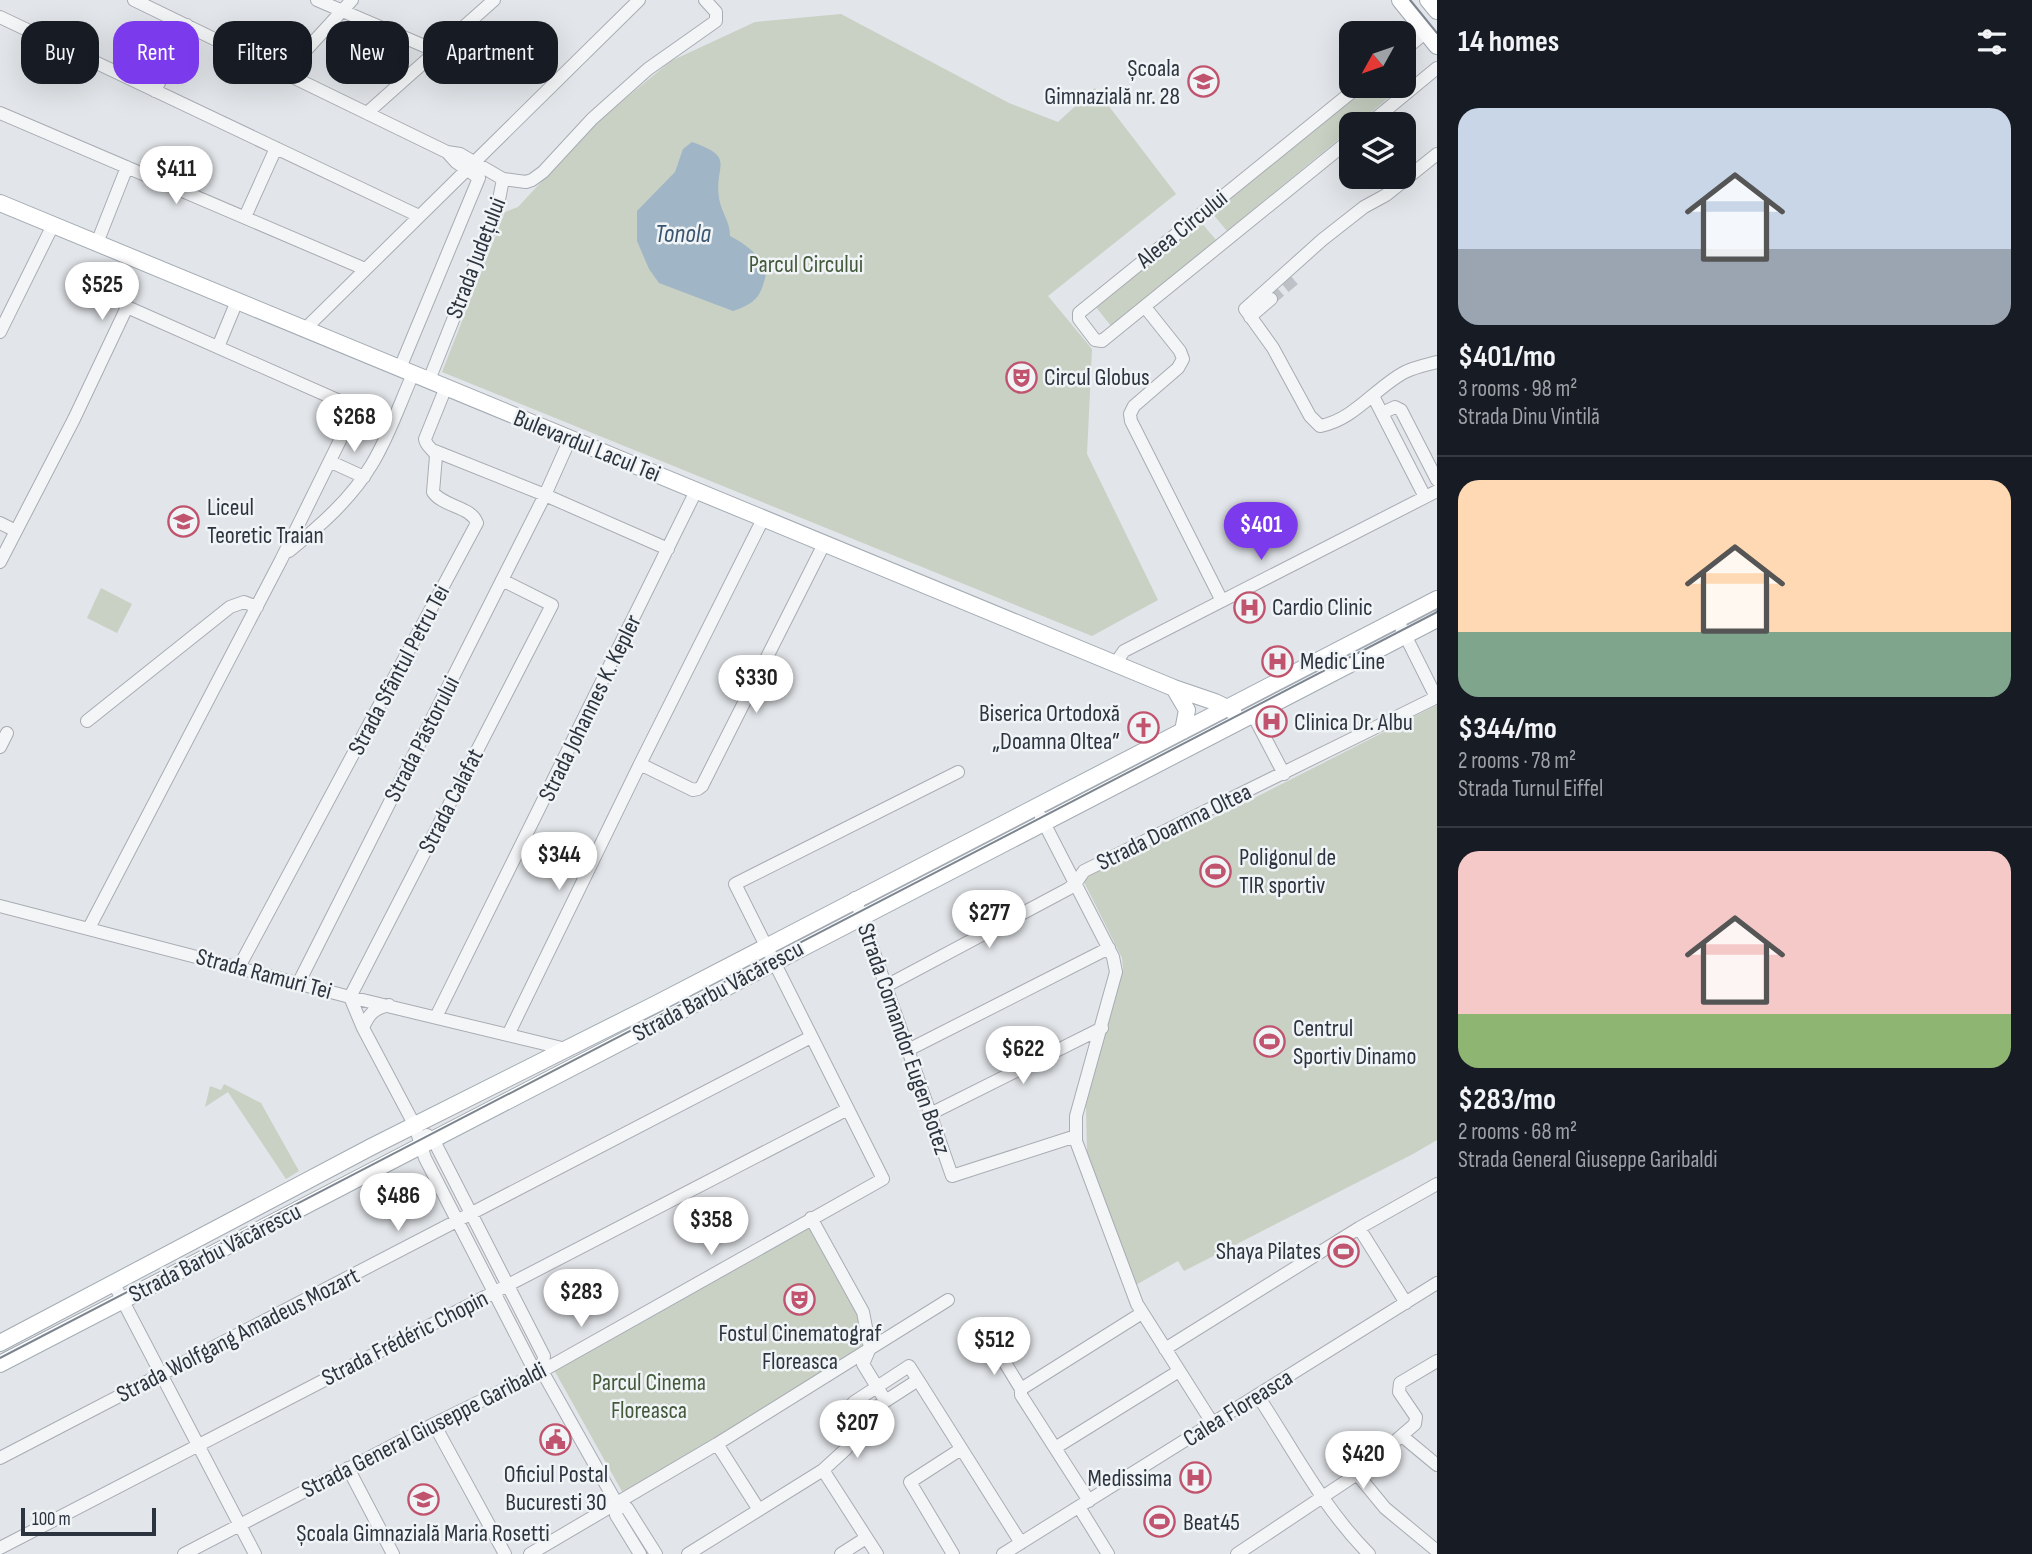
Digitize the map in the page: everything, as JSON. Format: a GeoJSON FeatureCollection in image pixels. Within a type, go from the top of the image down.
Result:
{"type":"FeatureCollection","features":[{"type":"Feature","properties":{"kind":"main road"},"geometry":{"type":"LineString","coordinates":[[1399,0],[1437,46]]}},
{"type":"Feature","properties":{"kind":"main road"},"geometry":{"type":"LineString","coordinates":[[1428,0],[1437,12]]}},
{"type":"Feature","properties":{"kind":"main road","name":"Bulevardul Lacul Tei"},"geometry":{"type":"LineString","coordinates":[[0,203],[1115,664],[1229,708]]}},
{"type":"Feature","properties":{"kind":"main road","name":"Strada Barbu Văcărescu"},"geometry":{"type":"LineString","coordinates":[[0,1343],[1437,599]]}},
{"type":"Feature","properties":{"kind":"main road","name":"Strada Barbu Văcărescu"},"geometry":{"type":"LineString","coordinates":[[0,1364],[1437,619]]}},
{"type":"Feature","properties":{"kind":"main road"},"geometry":{"type":"LineString","coordinates":[[1174,688],[1187,710],[1183,731]]}},
{"type":"Feature","properties":{"kind":"main road","name":"Bulevardul Lacul Tei"},"geometry":{"type":"LineString","coordinates":[[1174,688],[1211,717],[1219,720],[1246,718]]}},
{"type":"Feature","properties":{"kind":"main road"},"geometry":{"type":"LineString","coordinates":[[1229,708],[1246,718]]}},
{"type":"Feature","properties":{"kind":"street"},"geometry":{"type":"LineString","coordinates":[[134,0],[177,21]]}},
{"type":"Feature","properties":{"kind":"street"},"geometry":{"type":"LineString","coordinates":[[317,0],[423,45]]}},
{"type":"Feature","properties":{"kind":"street"},"geometry":{"type":"LineString","coordinates":[[312,44],[352,0]]}},
{"type":"Feature","properties":{"kind":"street"},"geometry":{"type":"LineString","coordinates":[[470,21],[494,0]]}},
{"type":"Feature","properties":{"kind":"street","name":"Strada Județului"},"geometry":{"type":"LineString","coordinates":[[305,329],[639,0]]}},
{"type":"Feature","properties":{"kind":"street","name":"Strada Județului"},"geometry":{"type":"LineString","coordinates":[[429,380],[497,210],[503,184],[526,182],[537,177],[592,119],[648,69],[713,23],[717,15],[705,0]]}},
{"type":"Feature","properties":{"kind":"street"},"geometry":{"type":"LineString","coordinates":[[0,17],[419,216]]}},
{"type":"Feature","properties":{"kind":"street"},"geometry":{"type":"LineString","coordinates":[[1416,40],[1426,32]]}},
{"type":"Feature","properties":{"kind":"street"},"geometry":{"type":"LineString","coordinates":[[367,113],[423,63]]}},
{"type":"Feature","properties":{"kind":"street"},"geometry":{"type":"LineString","coordinates":[[1384,112],[1437,68]]}},
{"type":"Feature","properties":{"kind":"street"},"geometry":{"type":"LineString","coordinates":[[155,91],[158,84]]}},
{"type":"Feature","properties":{"kind":"street"},"geometry":{"type":"LineString","coordinates":[[308,84],[447,152],[460,154],[479,178],[503,184]]}},
{"type":"Feature","properties":{"kind":"street","name":"Aleea Circului"},"geometry":{"type":"LineString","coordinates":[[1339,149],[1145,307],[1099,341],[1095,340],[1078,316],[1344,98]]}},
{"type":"Feature","properties":{"kind":"street"},"geometry":{"type":"LineString","coordinates":[[0,113],[365,269]]}},
{"type":"Feature","properties":{"kind":"street"},"geometry":{"type":"LineString","coordinates":[[245,217],[276,148]]}},
{"type":"Feature","properties":{"kind":"street"},"geometry":{"type":"LineString","coordinates":[[1437,154],[1386,195],[1363,207],[1322,240],[1245,309],[1273,348],[1315,423],[1320,426],[1327,425],[1373,396],[1404,372],[1437,362]]}},
{"type":"Feature","properties":{"kind":"street"},"geometry":{"type":"LineString","coordinates":[[471,166],[503,184]]}},
{"type":"Feature","properties":{"kind":"street"},"geometry":{"type":"LineString","coordinates":[[97,243],[127,167]]}},
{"type":"Feature","properties":{"kind":"street"},"geometry":{"type":"LineString","coordinates":[[283,556],[329,516],[364,477],[380,448],[479,178]]}},
{"type":"Feature","properties":{"kind":"street"},"geometry":{"type":"LineString","coordinates":[[0,331],[53,225]]}},
{"type":"Feature","properties":{"kind":"street"},"geometry":{"type":"LineString","coordinates":[[1250,317],[1271,299]]}},
{"type":"Feature","properties":{"kind":"street"},"geometry":{"type":"LineString","coordinates":[[218,347],[237,301]]}},
{"type":"Feature","properties":{"kind":"street"},"geometry":{"type":"LineString","coordinates":[[0,562],[74,419],[127,307],[344,403],[351,409],[350,420],[331,462],[89,928]]}},
{"type":"Feature","properties":{"kind":"street","name":"Aleea Circului"},"geometry":{"type":"LineString","coordinates":[[1145,307],[1180,351],[1183,359],[1178,368],[1135,406],[1130,414],[1131,421],[1222,601]]}},
{"type":"Feature","properties":{"kind":"street","name":"Strada Sfântul Petru Tei"},"geometry":{"type":"LineString","coordinates":[[239,967],[477,523],[473,516],[439,500],[433,492],[437,466],[435,451],[427,446],[425,439],[446,387]]}},
{"type":"Feature","properties":{"kind":"street"},"geometry":{"type":"LineString","coordinates":[[1115,664],[1124,651],[1431,494],[1373,396]]}},
{"type":"Feature","properties":{"kind":"street"},"geometry":{"type":"LineString","coordinates":[[1382,413],[1395,407],[1401,410],[1437,480]]}},
{"type":"Feature","properties":{"kind":"street","name":"Strada Păstorului"},"geometry":{"type":"LineString","coordinates":[[299,982],[545,495],[570,439]]}},
{"type":"Feature","properties":{"kind":"street"},"geometry":{"type":"LineString","coordinates":[[435,451],[668,549]]}},
{"type":"Feature","properties":{"kind":"street"},"geometry":{"type":"LineString","coordinates":[[331,462],[364,477]]}},
{"type":"Feature","properties":{"kind":"street","name":"Strada Johannes K. Kepler"},"geometry":{"type":"LineString","coordinates":[[436,1017],[696,491]]}},
{"type":"Feature","properties":{"kind":"street"},"geometry":{"type":"LineString","coordinates":[[508,1035],[640,764],[764,519]]}},
{"type":"Feature","properties":{"kind":"street"},"geometry":{"type":"LineString","coordinates":[[0,523],[16,531]]}},
{"type":"Feature","properties":{"kind":"street"},"geometry":{"type":"LineString","coordinates":[[640,764],[688,788],[698,789],[702,786],[824,544]]}},
{"type":"Feature","properties":{"kind":"street","name":"Strada Calafat"},"geometry":{"type":"LineString","coordinates":[[351,997],[552,605],[502,580]]}},
{"type":"Feature","properties":{"kind":"street"},"geometry":{"type":"LineString","coordinates":[[87,721],[230,607],[244,602],[257,607]]}},
{"type":"Feature","properties":{"kind":"street"},"geometry":{"type":"LineString","coordinates":[[1397,619],[1405,636]]}},
{"type":"Feature","properties":{"kind":"street","name":"Strada Doamna Oltea"},"geometry":{"type":"LineString","coordinates":[[886,986],[1075,884],[1084,871],[1433,699],[1434,693],[1405,636]]}},
{"type":"Feature","properties":{"kind":"street"},"geometry":{"type":"LineString","coordinates":[[1246,718],[1284,774]]}},
{"type":"Feature","properties":{"kind":"street"},"geometry":{"type":"LineString","coordinates":[[0,747],[7,733]]}},
{"type":"Feature","properties":{"kind":"street"},"geometry":{"type":"LineString","coordinates":[[848,1109],[735,884],[958,772]]}},
{"type":"Feature","properties":{"kind":"street"},"geometry":{"type":"LineString","coordinates":[[1036,807],[1108,948],[1116,972],[1076,1116],[1076,1136],[1142,1313],[1213,1424]]}},
{"type":"Feature","properties":{"kind":"street","name":"Strada Comandor Eugen Botez"},"geometry":{"type":"LineString","coordinates":[[855,898],[953,1176],[1076,1136]]}},
{"type":"Feature","properties":{"kind":"street","name":"Strada Ramuri Tei"},"geometry":{"type":"LineString","coordinates":[[0,906],[351,997],[566,1049]]}},
{"type":"Feature","properties":{"kind":"street"},"geometry":{"type":"LineString","coordinates":[[908,1050],[1108,948]]}},
{"type":"Feature","properties":{"kind":"street"},"geometry":{"type":"LineString","coordinates":[[351,997],[363,1028],[415,1126],[471,1214],[544,1356],[542,1371]]}},
{"type":"Feature","properties":{"kind":"street"},"geometry":{"type":"LineString","coordinates":[[363,1028],[375,1008],[389,1005]]}},
{"type":"Feature","properties":{"kind":"street"},"geometry":{"type":"LineString","coordinates":[[930,1114],[1102,1028]]}},
{"type":"Feature","properties":{"kind":"street","name":"Strada Wolfgang Amadeus Mozart"},"geometry":{"type":"LineString","coordinates":[[0,1458],[811,1037]]}},
{"type":"Feature","properties":{"kind":"street"},"geometry":{"type":"LineString","coordinates":[[528,1041],[541,1052],[541,1061]]}},
{"type":"Feature","properties":{"kind":"street","name":"Strada General Giuseppe Garibaldi"},"geometry":{"type":"LineString","coordinates":[[184,1554],[542,1371],[883,1179],[848,1109]]}},
{"type":"Feature","properties":{"kind":"street","name":"Strada Frédéric Chopin"},"geometry":{"type":"LineString","coordinates":[[0,1548],[848,1109]]}},
{"type":"Feature","properties":{"kind":"street"},"geometry":{"type":"LineString","coordinates":[[426,1143],[457,1222],[531,1364],[542,1371],[617,1504],[616,1515],[640,1554]]}},
{"type":"Feature","properties":{"kind":"street"},"geometry":{"type":"LineString","coordinates":[[1165,1349],[1359,1228],[1437,1184]]}},
{"type":"Feature","properties":{"kind":"street"},"geometry":{"type":"LineString","coordinates":[[811,1219],[855,1296],[868,1329],[870,1348],[863,1363],[885,1400]]}},
{"type":"Feature","properties":{"kind":"street"},"geometry":{"type":"LineString","coordinates":[[1359,1228],[1406,1304]]}},
{"type":"Feature","properties":{"kind":"street","name":"Calea Floreasca"},"geometry":{"type":"LineString","coordinates":[[1003,1554],[1437,1283]]}},
{"type":"Feature","properties":{"kind":"street"},"geometry":{"type":"LineString","coordinates":[[114,1284],[255,1554]]}},
{"type":"Feature","properties":{"kind":"street"},"geometry":{"type":"LineString","coordinates":[[530,1554],[717,1444],[948,1300]]}},
{"type":"Feature","properties":{"kind":"street"},"geometry":{"type":"LineString","coordinates":[[1021,1389],[1142,1313]]}},
{"type":"Feature","properties":{"kind":"street"},"geometry":{"type":"LineString","coordinates":[[996,1348],[1021,1389],[1021,1395],[1055,1448],[1108,1554]]}},
{"type":"Feature","properties":{"kind":"street"},"geometry":{"type":"LineString","coordinates":[[1237,1554],[1324,1498],[1402,1436],[1417,1420],[1399,1392],[1400,1383],[1437,1361]]}},
{"type":"Feature","properties":{"kind":"street"},"geometry":{"type":"LineString","coordinates":[[859,1425],[850,1408],[853,1402],[909,1366],[1021,1543]]}},
{"type":"Feature","properties":{"kind":"street"},"geometry":{"type":"LineString","coordinates":[[1055,1448],[1179,1371]]}},
{"type":"Feature","properties":{"kind":"street"},"geometry":{"type":"LineString","coordinates":[[688,1554],[823,1470],[846,1449],[867,1413],[918,1380]]}},
{"type":"Feature","properties":{"kind":"street"},"geometry":{"type":"LineString","coordinates":[[1258,1395],[1324,1498],[1369,1554]]}},
{"type":"Feature","properties":{"kind":"street"},"geometry":{"type":"LineString","coordinates":[[434,1424],[505,1554]]}},
{"type":"Feature","properties":{"kind":"street"},"geometry":{"type":"LineString","coordinates":[[1402,1436],[1437,1465]]}},
{"type":"Feature","properties":{"kind":"street"},"geometry":{"type":"LineString","coordinates":[[717,1444],[759,1510]]}},
{"type":"Feature","properties":{"kind":"street"},"geometry":{"type":"LineString","coordinates":[[953,1554],[910,1482],[961,1449]]}},
{"type":"Feature","properties":{"kind":"street"},"geometry":{"type":"LineString","coordinates":[[348,1468],[394,1554]]}},
{"type":"Feature","properties":{"kind":"street"},"geometry":{"type":"LineString","coordinates":[[823,1470],[877,1554]]}},
{"type":"Feature","properties":{"kind":"street"},"geometry":{"type":"LineString","coordinates":[[1357,1474],[1385,1508],[1437,1551]]}},
{"type":"Feature","properties":{"kind":"street"},"geometry":{"type":"LineString","coordinates":[[617,1504],[627,1508],[656,1554]]}},
{"type":"Feature","properties":{"kind":"street"},"geometry":{"type":"LineString","coordinates":[[841,1554],[866,1538]]}},
{"type":"Feature","properties":{"kind":"green space","name":"Parcul Circului"},"geometry":{"type":"Polygon","coordinates":[[[841,14],[1009,103],[1058,122],[1095,88],[1176,194],[1048,296],[1092,349],[1087,454],[1158,600],[1092,636],[442,372],[505,212],[518,207],[598,121],[671,61],[755,22],[841,14]]]}},
{"type":"Feature","properties":{"kind":"green space"},"geometry":{"type":"Polygon","coordinates":[[[1353,98],[1388,98],[1372,112],[1339,112],[1339,139],[1227,231],[1212,213],[1353,98]]]}},
{"type":"Feature","properties":{"kind":"green space"},"geometry":{"type":"Polygon","coordinates":[[[1200,221],[1216,240],[1111,326],[1096,307],[1200,221]]]}},
{"type":"Feature","properties":{"kind":"green space"},"geometry":{"type":"Polygon","coordinates":[[[101,588],[132,604],[117,633],[87,618],[101,588]]]}},
{"type":"Feature","properties":{"kind":"green space","name":"Centrul Sportiv Dinamo"},"geometry":{"type":"Polygon","coordinates":[[[1437,705],[1437,1140],[1184,1271],[1178,1261],[1134,1286],[1087,1152],[1086,1105],[1123,968],[1122,958],[1083,880],[1087,874],[1225,813],[1437,705]]]}},
{"type":"Feature","properties":{"kind":"green space"},"geometry":{"type":"Polygon","coordinates":[[[224,1084],[261,1103],[299,1171],[286,1179],[228,1092],[205,1107],[210,1086],[221,1090],[224,1084]]]}},
{"type":"Feature","properties":{"kind":"green space","name":"Parcul Cinema Floreasca"},"geometry":{"type":"Polygon","coordinates":[[[809,1225],[858,1312],[865,1346],[624,1495],[553,1368],[809,1225]]]}},
{"type":"Feature","properties":{"kind":"water","name":"Tonola"},"geometry":{"type":"Polygon","coordinates":[[[692,142],[719,158],[719,198],[730,236],[751,250],[767,270],[757,297],[733,311],[659,283],[649,269],[637,241],[637,211],[675,172],[683,149],[692,142]]]}},
{"type":"Feature","properties":{"kind":"tunnel"},"geometry":{"type":"LineString","coordinates":[[1271,299],[1297,277]]}},
{"type":"Feature","properties":{"kind":"tram line"},"geometry":{"type":"LineString","coordinates":[[1410,0],[1437,33]]}},
{"type":"Feature","properties":{"kind":"tram line"},"geometry":{"type":"LineString","coordinates":[[0,1358],[1437,612]]}},
{"type":"Feature","properties":{"kind":"place","name":"Școala Gimnazială nr. 28"},"geometry":{"type":"Point","coordinates":[1203,82]}},
{"type":"Feature","properties":{"kind":"place","name":"Circul Globus"},"geometry":{"type":"Point","coordinates":[1021,377]}},
{"type":"Feature","properties":{"kind":"place","name":"Liceul Teoretic Traian"},"geometry":{"type":"Point","coordinates":[184,521]}},
{"type":"Feature","properties":{"kind":"place","name":"Cardio Clinic"},"geometry":{"type":"Point","coordinates":[1249,607]}},
{"type":"Feature","properties":{"kind":"place","name":"Medic Line"},"geometry":{"type":"Point","coordinates":[1277,661]}},
{"type":"Feature","properties":{"kind":"place","name":"Clinica Dr. Albu"},"geometry":{"type":"Point","coordinates":[1271,722]}},
{"type":"Feature","properties":{"kind":"place","name":"Biserica Ortodoxă „Doamna Oltea”"},"geometry":{"type":"Point","coordinates":[1143,727]}},
{"type":"Feature","properties":{"kind":"place","name":"Poligonul de TIR sportiv"},"geometry":{"type":"Point","coordinates":[1216,871]}},
{"type":"Feature","properties":{"kind":"place","name":"Centrul Sportiv Dinamo"},"geometry":{"type":"Point","coordinates":[1270,1042]}},
{"type":"Feature","properties":{"kind":"place","name":"Shaya Pilates"},"geometry":{"type":"Point","coordinates":[1344,1251]}},
{"type":"Feature","properties":{"kind":"place","name":"Fostul Cinematograf Floreasca"},"geometry":{"type":"Point","coordinates":[800,1299]}},
{"type":"Feature","properties":{"kind":"place","name":"Oficiul Postal Bucuresti 30"},"geometry":{"type":"Point","coordinates":[556,1440]}},
{"type":"Feature","properties":{"kind":"place","name":"Medissima"},"geometry":{"type":"Point","coordinates":[1195,1478]}},
{"type":"Feature","properties":{"kind":"place","name":"Școala Gimnazială Maria Rosetti"},"geometry":{"type":"Point","coordinates":[423,1499]}},
{"type":"Feature","properties":{"kind":"place","name":"Beat45"},"geometry":{"type":"Point","coordinates":[1160,1522]}}]}
